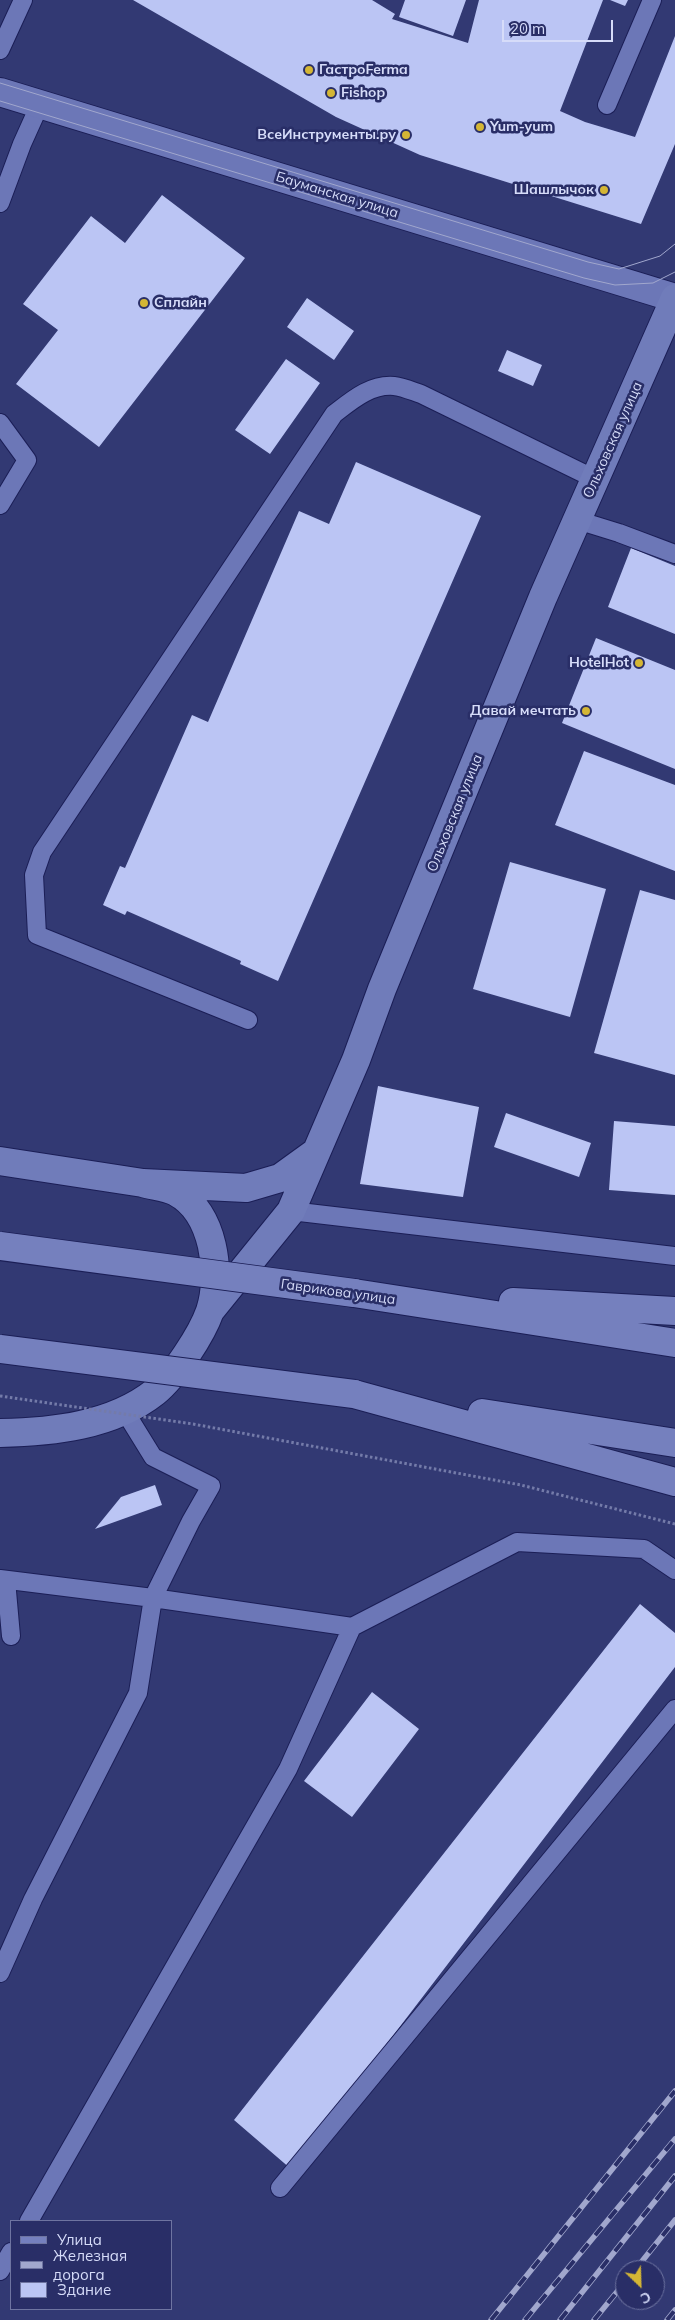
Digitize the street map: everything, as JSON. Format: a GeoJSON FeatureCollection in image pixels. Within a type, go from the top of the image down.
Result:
{"type":"FeatureCollection","features":[{"type":"Feature","properties":{"kind":"main road","name":"Гаврикова улица"},"geometry":{"type":"LineString","coordinates":[[0,1246],[354,1293],[675,1342]]}},
{"type":"Feature","properties":{"kind":"main road"},"geometry":{"type":"LineString","coordinates":[[354,1293],[675,1311]]}},
{"type":"Feature","properties":{"kind":"main road"},"geometry":{"type":"LineString","coordinates":[[0,1349],[354,1394],[675,1443]]}},
{"type":"Feature","properties":{"kind":"main road"},"geometry":{"type":"LineString","coordinates":[[354,1394],[675,1482]]}},
{"type":"Feature","properties":{"kind":"street","name":"Бауманская улица"},"geometry":{"type":"LineString","coordinates":[[0,92],[675,298]]}},
{"type":"Feature","properties":{"kind":"street","name":"Ольховская улица"},"geometry":{"type":"LineString","coordinates":[[210,1311],[291,1211],[356,1060],[382,990],[540,605],[675,298]]}},
{"type":"Feature","properties":{"kind":"street"},"geometry":{"type":"LineString","coordinates":[[0,1161],[143,1183],[246,1188],[280,1178],[317,1151]]}},
{"type":"Feature","properties":{"kind":"street"},"geometry":{"type":"LineString","coordinates":[[0,1433],[34,1432],[72,1427],[124,1410],[155,1392],[179,1367],[210,1311],[215,1272],[212,1242],[198,1211],[176,1192],[143,1183]]}},
{"type":"Feature","properties":{"kind":"lane"},"geometry":{"type":"LineString","coordinates":[[0,50],[23,0]]}},
{"type":"Feature","properties":{"kind":"lane"},"geometry":{"type":"LineString","coordinates":[[607,105],[652,0]]}},
{"type":"Feature","properties":{"kind":"lane"},"geometry":{"type":"LineString","coordinates":[[0,203],[22,144],[40,104]]}},
{"type":"Feature","properties":{"kind":"lane"},"geometry":{"type":"LineString","coordinates":[[248,1020],[37,935],[34,875],[42,852],[334,414],[358,396],[377,388],[394,386],[421,394],[595,479]]}},
{"type":"Feature","properties":{"kind":"lane"},"geometry":{"type":"LineString","coordinates":[[0,423],[27,460],[0,505]]}},
{"type":"Feature","properties":{"kind":"lane"},"geometry":{"type":"LineString","coordinates":[[577,520],[675,554]]}},
{"type":"Feature","properties":{"kind":"lane"},"geometry":{"type":"LineString","coordinates":[[291,1211],[675,1256]]}},
{"type":"Feature","properties":{"kind":"lane"},"geometry":{"type":"LineString","coordinates":[[0,1973],[33,1899],[138,1693],[153,1598],[191,1521],[211,1486],[153,1457],[124,1410]]}},
{"type":"Feature","properties":{"kind":"lane"},"geometry":{"type":"LineString","coordinates":[[11,1636],[3,1579],[153,1598],[352,1627],[517,1542],[644,1549],[675,1570]]}},
{"type":"Feature","properties":{"kind":"lane"},"geometry":{"type":"LineString","coordinates":[[30,2220],[288,1769],[352,1627]]}},
{"type":"Feature","properties":{"kind":"lane"},"geometry":{"type":"LineString","coordinates":[[280,2188],[675,1709]]}},
{"type":"Feature","properties":{"kind":"lane"},"geometry":{"type":"LineString","coordinates":[[0,2271],[10,2254]]}},
{"type":"Feature","properties":{"kind":"path"},"geometry":{"type":"LineString","coordinates":[[0,1396],[193,1424],[521,1484],[675,1524]]}},
{"type":"Feature","properties":{"kind":"building"},"geometry":{"type":"Polygon","coordinates":[[[133,0],[372,0],[395,14],[392,19],[468,43],[479,0],[603,0],[560,111],[585,122],[635,137],[675,36],[675,144],[641,224],[420,155],[336,117],[133,0]]]}},
{"type":"Feature","properties":{"kind":"building"},"geometry":{"type":"Polygon","coordinates":[[[405,0],[466,0],[453,36],[399,17],[405,0]]]}},
{"type":"Feature","properties":{"kind":"building"},"geometry":{"type":"Polygon","coordinates":[[[610,0],[628,0],[625,6],[610,0]]]}},
{"type":"Feature","properties":{"kind":"building"},"geometry":{"type":"Polygon","coordinates":[[[162,195],[245,258],[99,447],[16,384],[58,330],[23,304],[91,216],[125,243],[162,195]]]}},
{"type":"Feature","properties":{"kind":"building"},"geometry":{"type":"Polygon","coordinates":[[[307,298],[354,331],[334,360],[287,327],[307,298]]]}},
{"type":"Feature","properties":{"kind":"building"},"geometry":{"type":"Polygon","coordinates":[[[507,350],[542,365],[533,386],[498,371],[507,350]]]}},
{"type":"Feature","properties":{"kind":"building"},"geometry":{"type":"Polygon","coordinates":[[[286,359],[320,383],[270,454],[235,430],[286,359]]]}},
{"type":"Feature","properties":{"kind":"building"},"geometry":{"type":"Polygon","coordinates":[[[356,462],[481,516],[278,981],[240,964],[241,961],[127,911],[125,915],[103,905],[120,866],[125,868],[192,715],[208,722],[299,511],[329,524],[356,462]]]}},
{"type":"Feature","properties":{"kind":"building"},"geometry":{"type":"Polygon","coordinates":[[[631,548],[675,566],[675,634],[608,607],[631,548]]]}},
{"type":"Feature","properties":{"kind":"building"},"geometry":{"type":"Polygon","coordinates":[[[596,638],[675,670],[675,769],[562,723],[596,638]]]}},
{"type":"Feature","properties":{"kind":"building"},"geometry":{"type":"Polygon","coordinates":[[[584,751],[675,785],[675,871],[555,825],[584,751]]]}},
{"type":"Feature","properties":{"kind":"building"},"geometry":{"type":"Polygon","coordinates":[[[510,862],[606,889],[570,1017],[473,989],[510,862]]]}},
{"type":"Feature","properties":{"kind":"building"},"geometry":{"type":"Polygon","coordinates":[[[640,890],[675,900],[675,1075],[594,1053],[640,890]]]}},
{"type":"Feature","properties":{"kind":"building"},"geometry":{"type":"Polygon","coordinates":[[[378,1086],[479,1107],[463,1197],[360,1184],[378,1086]]]}},
{"type":"Feature","properties":{"kind":"building"},"geometry":{"type":"Polygon","coordinates":[[[506,1113],[591,1143],[579,1177],[494,1147],[506,1113]]]}},
{"type":"Feature","properties":{"kind":"building"},"geometry":{"type":"Polygon","coordinates":[[[614,1121],[675,1126],[675,1195],[609,1190],[614,1121]]]}},
{"type":"Feature","properties":{"kind":"building"},"geometry":{"type":"Polygon","coordinates":[[[155,1485],[162,1505],[95,1529],[121,1497],[155,1485]]]}},
{"type":"Feature","properties":{"kind":"building"},"geometry":{"type":"Polygon","coordinates":[[[640,1604],[675,1633],[675,1667],[291,2169],[234,2120],[640,1604]]]}},
{"type":"Feature","properties":{"kind":"building"},"geometry":{"type":"Polygon","coordinates":[[[372,1692],[419,1729],[352,1817],[304,1781],[372,1692]]]}},
{"type":"Feature","properties":{"kind":"tram line"},"geometry":{"type":"LineString","coordinates":[[0,83],[588,262],[619,269],[660,256],[675,244]]}},
{"type":"Feature","properties":{"kind":"tram line"},"geometry":{"type":"LineString","coordinates":[[0,101],[584,278],[615,285],[653,283],[675,272]]}},
{"type":"Feature","properties":{"kind":"railway"},"geometry":{"type":"LineString","coordinates":[[491,2320],[675,2091]]}},
{"type":"Feature","properties":{"kind":"railway"},"geometry":{"type":"LineString","coordinates":[[525,2320],[675,2139]]}},
{"type":"Feature","properties":{"kind":"railway"},"geometry":{"type":"LineString","coordinates":[[560,2320],[675,2176]]}},
{"type":"Feature","properties":{"kind":"railway"},"geometry":{"type":"LineString","coordinates":[[643,2260],[675,2220]]}},
{"type":"Feature","properties":{"kind":"railway"},"geometry":{"type":"LineString","coordinates":[[594,2320],[615,2294]]}},
{"type":"Feature","properties":{"kind":"railway"},"geometry":{"type":"LineString","coordinates":[[667,2320],[675,2310]]}},
{"type":"Feature","properties":{"kind":"place","name":"ГастроFerma"},"geometry":{"type":"Point","coordinates":[309,70]}},
{"type":"Feature","properties":{"kind":"place","name":"Fishop"},"geometry":{"type":"Point","coordinates":[331,93]}},
{"type":"Feature","properties":{"kind":"place","name":"Yum-yum"},"geometry":{"type":"Point","coordinates":[480,127]}},
{"type":"Feature","properties":{"kind":"place","name":"ВсеИнструменты.ру"},"geometry":{"type":"Point","coordinates":[406,135]}},
{"type":"Feature","properties":{"kind":"place","name":"Шашлычок"},"geometry":{"type":"Point","coordinates":[604,190]}},
{"type":"Feature","properties":{"kind":"place","name":"Сплайн"},"geometry":{"type":"Point","coordinates":[144,303]}},
{"type":"Feature","properties":{"kind":"place","name":"HotelHot"},"geometry":{"type":"Point","coordinates":[639,663]}},
{"type":"Feature","properties":{"kind":"place","name":"Давай мечтать"},"geometry":{"type":"Point","coordinates":[586,711]}}]}
